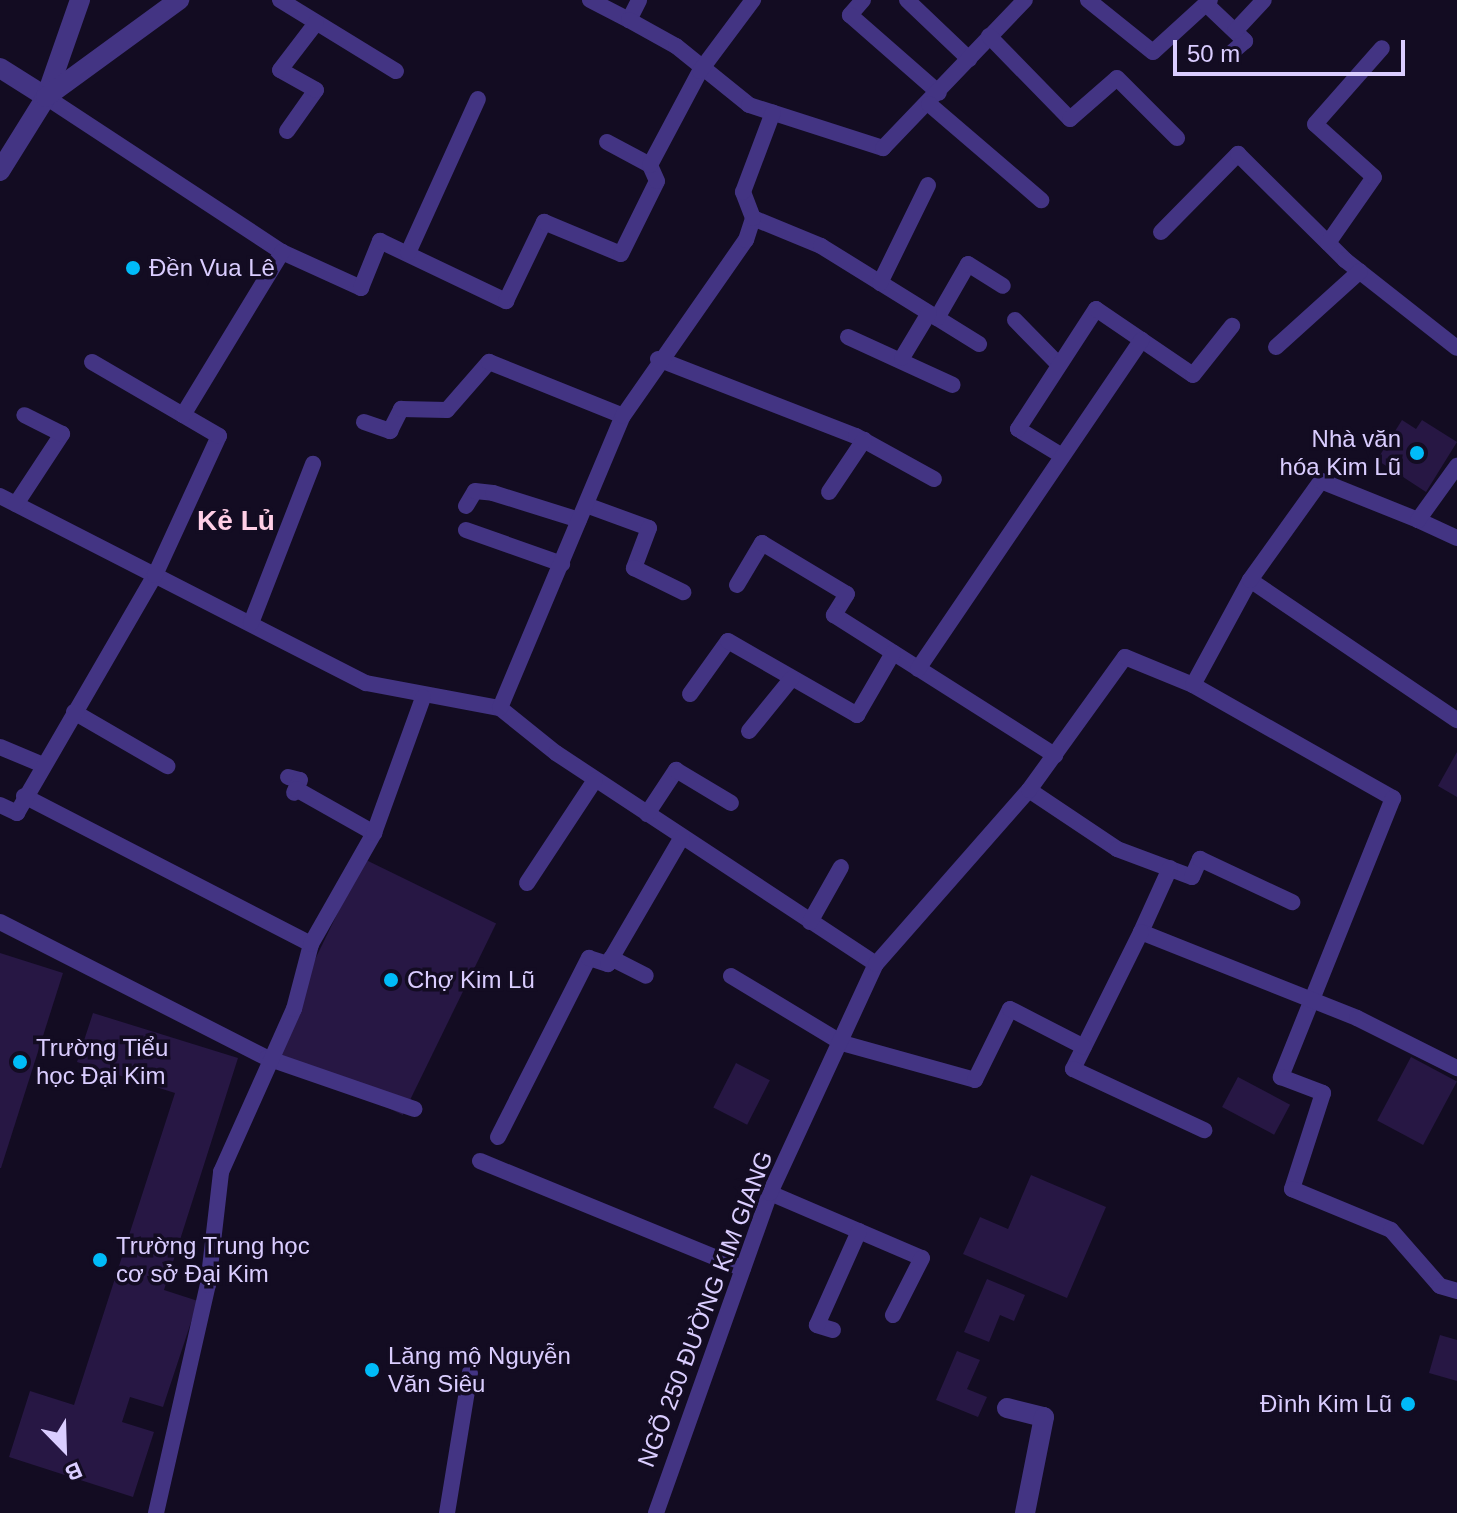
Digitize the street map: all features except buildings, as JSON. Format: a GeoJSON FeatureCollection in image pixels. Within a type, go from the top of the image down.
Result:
{"type":"FeatureCollection","features":[{"type":"Feature","properties":{"kind":"street"},"geometry":{"type":"LineString","coordinates":[[0,171],[46,97],[80,0]]}},
{"type":"Feature","properties":{"kind":"street"},"geometry":{"type":"LineString","coordinates":[[46,97],[179,0]]}},
{"type":"Feature","properties":{"kind":"street"},"geometry":{"type":"LineString","coordinates":[[0,68],[46,97]]}},
{"type":"Feature","properties":{"kind":"street"},"geometry":{"type":"LineString","coordinates":[[1007,1408],[1044,1417],[1025,1513]]}},
{"type":"Feature","properties":{"kind":"lane"},"geometry":{"type":"LineString","coordinates":[[280,0],[396,71]]}},
{"type":"Feature","properties":{"kind":"lane"},"geometry":{"type":"LineString","coordinates":[[590,0],[676,46],[700,71],[773,112],[883,148],[1025,0]]}},
{"type":"Feature","properties":{"kind":"lane"},"geometry":{"type":"LineString","coordinates":[[629,20],[639,0]]}},
{"type":"Feature","properties":{"kind":"lane"},"geometry":{"type":"LineString","coordinates":[[650,165],[700,71],[753,0]]}},
{"type":"Feature","properties":{"kind":"lane"},"geometry":{"type":"LineString","coordinates":[[863,0],[850,15],[1041,200]]}},
{"type":"Feature","properties":{"kind":"lane"},"geometry":{"type":"LineString","coordinates":[[907,0],[969,59]]}},
{"type":"Feature","properties":{"kind":"lane"},"geometry":{"type":"LineString","coordinates":[[1088,0],[1153,52],[1208,2],[1245,41],[1229,55]]}},
{"type":"Feature","properties":{"kind":"lane"},"geometry":{"type":"LineString","coordinates":[[1235,31],[1264,0]]}},
{"type":"Feature","properties":{"kind":"lane"},"geometry":{"type":"LineString","coordinates":[[287,131],[316,90],[280,70],[316,23]]}},
{"type":"Feature","properties":{"kind":"lane"},"geometry":{"type":"LineString","coordinates":[[989,36],[1070,119],[1117,78],[1177,138]]}},
{"type":"Feature","properties":{"kind":"lane"},"geometry":{"type":"LineString","coordinates":[[1328,243],[1374,177],[1315,124],[1382,48]]}},
{"type":"Feature","properties":{"kind":"lane"},"geometry":{"type":"LineString","coordinates":[[46,97],[282,252],[361,288],[380,241],[506,301],[544,222],[621,254],[657,181],[650,165],[607,142]]}},
{"type":"Feature","properties":{"kind":"lane"},"geometry":{"type":"LineString","coordinates":[[408,253],[478,99]]}},
{"type":"Feature","properties":{"kind":"lane"},"geometry":{"type":"LineString","coordinates":[[773,112],[743,192],[753,218],[880,283],[979,344]]}},
{"type":"Feature","properties":{"kind":"lane"},"geometry":{"type":"LineString","coordinates":[[1161,232],[1238,154],[1328,243],[1457,348]]}},
{"type":"Feature","properties":{"kind":"lane"},"geometry":{"type":"LineString","coordinates":[[880,283],[928,185]]}},
{"type":"Feature","properties":{"kind":"lane"},"geometry":{"type":"LineString","coordinates":[[500,708],[623,416],[658,359],[734,260],[753,218]]}},
{"type":"Feature","properties":{"kind":"lane"},"geometry":{"type":"LineString","coordinates":[[183,415],[282,252]]}},
{"type":"Feature","properties":{"kind":"lane"},"geometry":{"type":"LineString","coordinates":[[902,358],[968,264],[1003,286]]}},
{"type":"Feature","properties":{"kind":"lane"},"geometry":{"type":"LineString","coordinates":[[1276,347],[1360,271]]}},
{"type":"Feature","properties":{"kind":"lane"},"geometry":{"type":"LineString","coordinates":[[1059,454],[1018,429],[1096,309],[1193,375],[1232,326]]}},
{"type":"Feature","properties":{"kind":"lane"},"geometry":{"type":"LineString","coordinates":[[1015,320],[1059,365]]}},
{"type":"Feature","properties":{"kind":"lane"},"geometry":{"type":"LineString","coordinates":[[848,337],[902,358],[953,385]]}},
{"type":"Feature","properties":{"kind":"lane"},"geometry":{"type":"LineString","coordinates":[[918,669],[1059,454],[1142,340]]}},
{"type":"Feature","properties":{"kind":"lane"},"geometry":{"type":"LineString","coordinates":[[658,359],[864,440],[934,479]]}},
{"type":"Feature","properties":{"kind":"lane"},"geometry":{"type":"LineString","coordinates":[[0,805],[17,813],[24,796],[155,575],[219,436],[92,362]]}},
{"type":"Feature","properties":{"kind":"lane"},"geometry":{"type":"LineString","coordinates":[[364,422],[390,431],[401,409],[447,410],[489,362],[623,416]]}},
{"type":"Feature","properties":{"kind":"lane"},"geometry":{"type":"LineString","coordinates":[[16,504],[62,434],[24,415]]}},
{"type":"Feature","properties":{"kind":"lane"},"geometry":{"type":"LineString","coordinates":[[829,492],[864,440]]}},
{"type":"Feature","properties":{"kind":"lane"},"geometry":{"type":"LineString","coordinates":[[251,623],[313,464]]}},
{"type":"Feature","properties":{"kind":"lane"},"geometry":{"type":"LineString","coordinates":[[1418,520],[1457,466]]}},
{"type":"Feature","properties":{"kind":"lane"},"geometry":{"type":"LineString","coordinates":[[1457,538],[1321,481],[1250,580],[1193,685],[1393,798],[1314,1007],[1281,1077],[1323,1093],[1292,1189],[1391,1230],[1440,1286],[1457,1291]]}},
{"type":"Feature","properties":{"kind":"lane"},"geometry":{"type":"LineString","coordinates":[[466,506],[475,491],[493,493],[649,528],[634,568],[683,592]]}},
{"type":"Feature","properties":{"kind":"lane"},"geometry":{"type":"LineString","coordinates":[[0,496],[366,683],[423,698],[459,696],[500,708],[595,780],[876,964]]}},
{"type":"Feature","properties":{"kind":"lane"},"geometry":{"type":"LineString","coordinates":[[466,530],[562,564]]}},
{"type":"Feature","properties":{"kind":"lane"},"geometry":{"type":"LineString","coordinates":[[737,585],[762,543],[847,594],[834,615],[1055,755]]}},
{"type":"Feature","properties":{"kind":"lane"},"geometry":{"type":"LineString","coordinates":[[1250,580],[1457,720]]}},
{"type":"Feature","properties":{"kind":"lane"},"geometry":{"type":"LineString","coordinates":[[690,694],[728,641],[857,715],[893,653]]}},
{"type":"Feature","properties":{"kind":"lane","name":"NGÕ 250 ĐƯỜNG KIM GIANG"},"geometry":{"type":"LineString","coordinates":[[656,1513],[770,1193],[876,964],[1029,790],[1125,657],[1193,685]]}},
{"type":"Feature","properties":{"kind":"lane"},"geometry":{"type":"LineString","coordinates":[[749,731],[792,678]]}},
{"type":"Feature","properties":{"kind":"lane"},"geometry":{"type":"LineString","coordinates":[[156,1513],[208,1285],[221,1172],[267,1058],[294,1009],[311,944],[374,833],[423,698]]}},
{"type":"Feature","properties":{"kind":"lane"},"geometry":{"type":"LineString","coordinates":[[74,712],[167,766]]}},
{"type":"Feature","properties":{"kind":"lane"},"geometry":{"type":"LineString","coordinates":[[0,747],[43,765]]}},
{"type":"Feature","properties":{"kind":"lane"},"geometry":{"type":"LineString","coordinates":[[647,814],[676,770],[731,803]]}},
{"type":"Feature","properties":{"kind":"lane"},"geometry":{"type":"LineString","coordinates":[[527,883],[595,780]]}},
{"type":"Feature","properties":{"kind":"lane"},"geometry":{"type":"LineString","coordinates":[[292,788],[374,833]]}},
{"type":"Feature","properties":{"kind":"lane"},"geometry":{"type":"LineString","coordinates":[[1029,790],[1117,849],[1192,877],[1200,859],[1292,902]]}},
{"type":"Feature","properties":{"kind":"lane"},"geometry":{"type":"LineString","coordinates":[[24,796],[311,944]]}},
{"type":"Feature","properties":{"kind":"lane"},"geometry":{"type":"LineString","coordinates":[[498,1137],[589,958],[608,964],[682,837]]}},
{"type":"Feature","properties":{"kind":"lane"},"geometry":{"type":"LineString","coordinates":[[810,922],[841,867]]}},
{"type":"Feature","properties":{"kind":"lane"},"geometry":{"type":"LineString","coordinates":[[1170,868],[1073,1069],[1204,1130]]}},
{"type":"Feature","properties":{"kind":"lane"},"geometry":{"type":"LineString","coordinates":[[0,922],[267,1058],[414,1109]]}},
{"type":"Feature","properties":{"kind":"lane"},"geometry":{"type":"LineString","coordinates":[[1141,932],[1314,1007],[1357,1018],[1457,1068]]}},
{"type":"Feature","properties":{"kind":"lane"},"geometry":{"type":"LineString","coordinates":[[611,958],[646,976]]}},
{"type":"Feature","properties":{"kind":"lane"},"geometry":{"type":"LineString","coordinates":[[731,976],[842,1043],[975,1080],[1010,1009],[1084,1047]]}},
{"type":"Feature","properties":{"kind":"lane"},"geometry":{"type":"LineString","coordinates":[[480,1161],[743,1269]]}},
{"type":"Feature","properties":{"kind":"lane"},"geometry":{"type":"LineString","coordinates":[[770,1193],[922,1258],[893,1315]]}},
{"type":"Feature","properties":{"kind":"lane"},"geometry":{"type":"LineString","coordinates":[[833,1330],[817,1325],[859,1231]]}},
{"type":"Feature","properties":{"kind":"lane"},"geometry":{"type":"LineString","coordinates":[[447,1513],[470,1373]]}},
{"type":"Feature","properties":{"kind":"place","name":"Đền Vua Lê"},"geometry":{"type":"Point","coordinates":[133,268]}},
{"type":"Feature","properties":{"kind":"place","name":"Nhà văn hóa Kim Lũ"},"geometry":{"type":"Point","coordinates":[1417,453]}},
{"type":"Feature","properties":{"kind":"place","name":"Chợ Kim Lũ"},"geometry":{"type":"Point","coordinates":[391,980]}},
{"type":"Feature","properties":{"kind":"place","name":"Trường Tiểu học Đại Kim"},"geometry":{"type":"Point","coordinates":[20,1062]}},
{"type":"Feature","properties":{"kind":"place","name":"Trường Trung học cơ sở Đại Kim"},"geometry":{"type":"Point","coordinates":[100,1260]}},
{"type":"Feature","properties":{"kind":"place","name":"Lăng mộ Nguyễn Văn Siêu"},"geometry":{"type":"Point","coordinates":[372,1370]}},
{"type":"Feature","properties":{"kind":"place","name":"Đình Kim Lũ"},"geometry":{"type":"Point","coordinates":[1408,1404]}},
{"type":"Feature","properties":{"kind":"district","name":"Kẻ Lủ"},"geometry":{"type":"Point","coordinates":[236,521]}}]}
